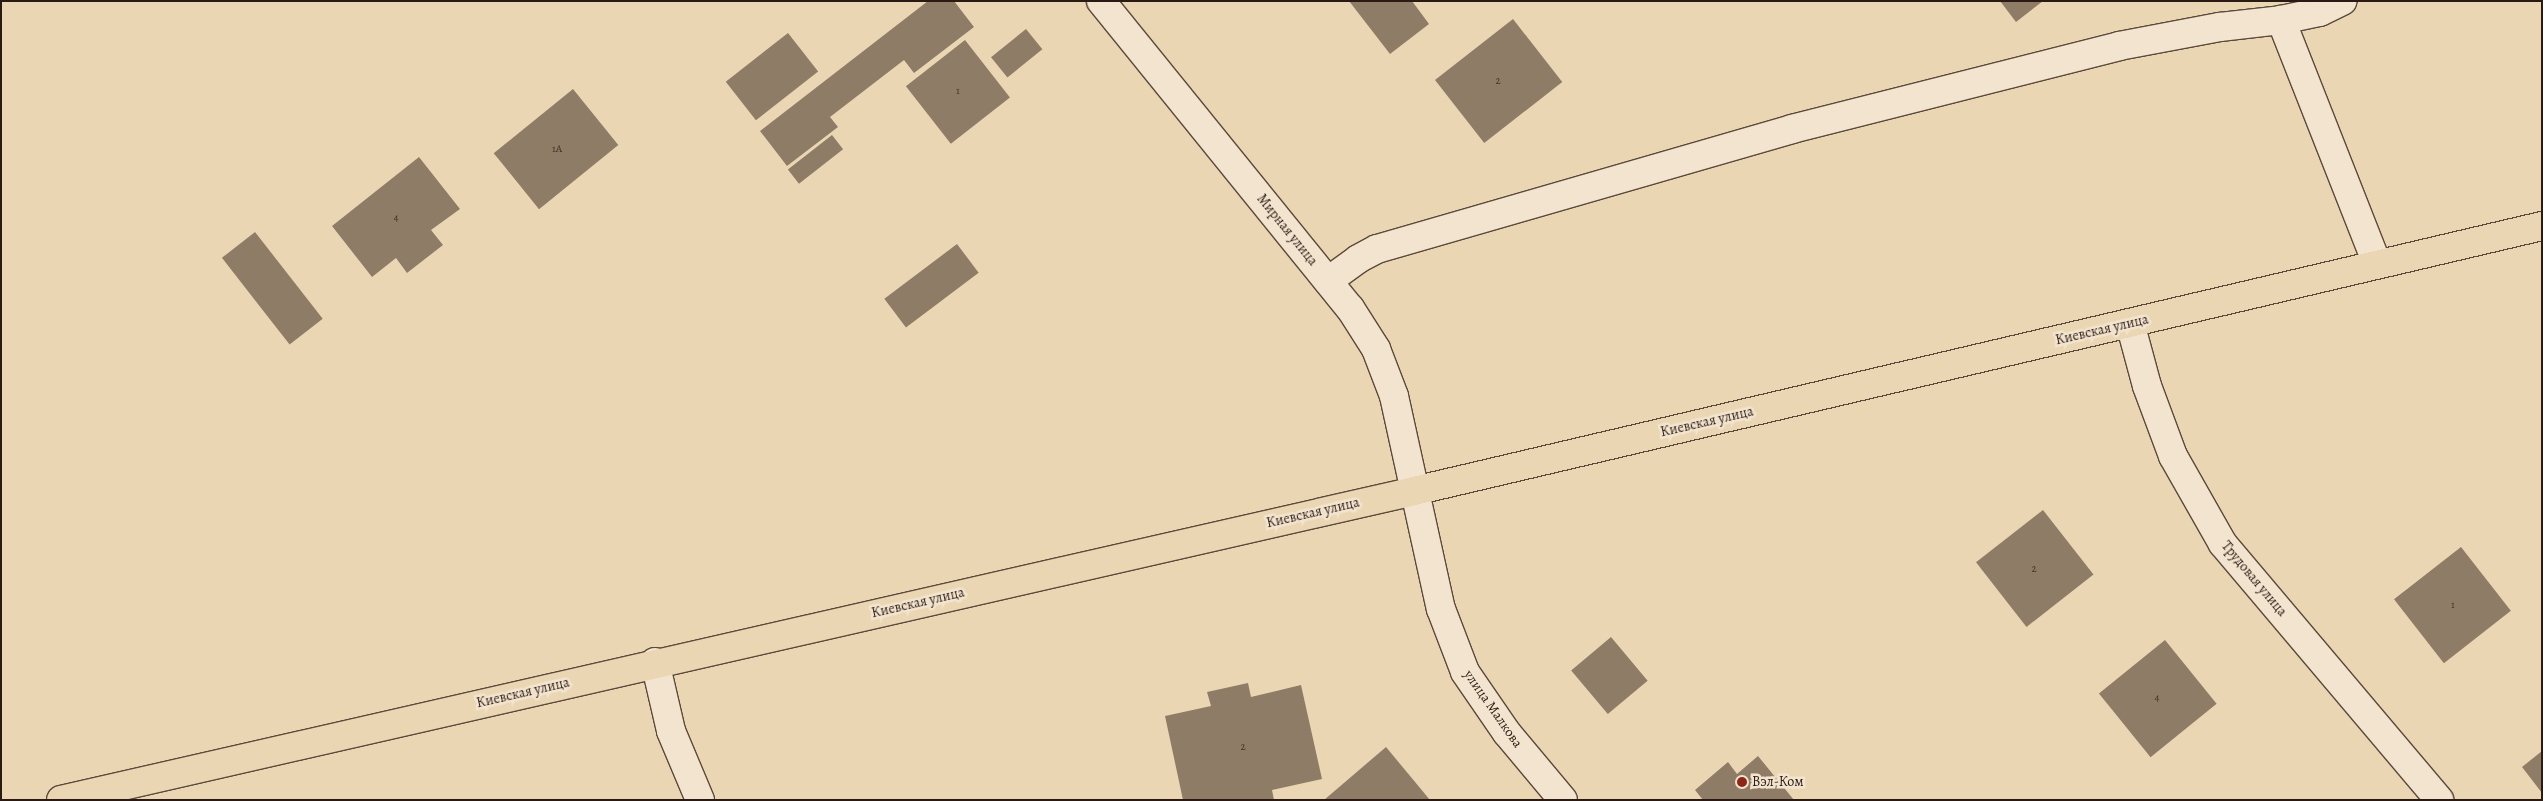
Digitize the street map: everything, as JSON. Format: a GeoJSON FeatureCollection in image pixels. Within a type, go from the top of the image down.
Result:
{"type":"FeatureCollection","features":[{"type":"Feature","properties":{"kind":"main road","name":"Киевская улица"},"geometry":{"type":"LineString","coordinates":[[72,797],[654,662],[1414,491],[2542,226]]}},
{"type":"Feature","properties":{"kind":"street","name":"Мирная улица"},"geometry":{"type":"LineString","coordinates":[[1100,1],[1328,281],[1376,349],[1394,396],[1414,491]]}},
{"type":"Feature","properties":{"kind":"street"},"geometry":{"type":"LineString","coordinates":[[1328,281],[1358,259],[1377,249],[1792,130],[2119,46],[2220,27],[2281,20],[2320,12],[2343,1]]}},
{"type":"Feature","properties":{"kind":"street"},"geometry":{"type":"LineString","coordinates":[[2281,20],[2378,264]]}},
{"type":"Feature","properties":{"kind":"street","name":"Трудовая улица"},"geometry":{"type":"LineString","coordinates":[[2130,323],[2147,386],[2173,456],[2223,544],[2439,800]]}},
{"type":"Feature","properties":{"kind":"street","name":"улица Малкова"},"geometry":{"type":"LineString","coordinates":[[1414,491],[1441,609],[1465,672],[1507,733],[1563,800]]}},
{"type":"Feature","properties":{"kind":"street"},"geometry":{"type":"LineString","coordinates":[[654,662],[671,731],[700,800]]}},
{"type":"Feature","properties":{"kind":"building"},"geometry":{"type":"Polygon","coordinates":[[[928,1],[954,1],[974,27],[914,73],[904,60],[830,117],[838,127],[787,166],[760,131],[928,1]]]}},
{"type":"Feature","properties":{"kind":"building"},"geometry":{"type":"Polygon","coordinates":[[[1349,1],[1412,1],[1429,24],[1390,54],[1349,1]]]}},
{"type":"Feature","properties":{"kind":"building"},"geometry":{"type":"Polygon","coordinates":[[[2000,1],[2043,1],[2016,22],[2000,1]]]}},
{"type":"Feature","properties":{"kind":"building"},"geometry":{"type":"Polygon","coordinates":[[[1513,19],[1562,82],[1484,143],[1435,80],[1513,19]]]}},
{"type":"Feature","properties":{"kind":"building"},"geometry":{"type":"Polygon","coordinates":[[[1026,29],[1042,49],[1007,78],[991,57],[1026,29]]]}},
{"type":"Feature","properties":{"kind":"building"},"geometry":{"type":"Polygon","coordinates":[[[788,33],[818,72],[756,120],[726,82],[788,33]]]}},
{"type":"Feature","properties":{"kind":"building"},"geometry":{"type":"Polygon","coordinates":[[[965,40],[1010,98],[951,144],[906,86],[965,40]]]}},
{"type":"Feature","properties":{"kind":"building"},"geometry":{"type":"Polygon","coordinates":[[[573,89],[618,145],[539,209],[494,153],[573,89]]]}},
{"type":"Feature","properties":{"kind":"building"},"geometry":{"type":"Polygon","coordinates":[[[832,135],[843,149],[799,184],[788,169],[832,135]]]}},
{"type":"Feature","properties":{"kind":"building"},"geometry":{"type":"Polygon","coordinates":[[[419,157],[460,209],[431,230],[443,245],[407,273],[396,258],[372,277],[332,226],[419,157]]]}},
{"type":"Feature","properties":{"kind":"building"},"geometry":{"type":"Polygon","coordinates":[[[255,232],[323,319],[290,345],[222,258],[255,232]]]}},
{"type":"Feature","properties":{"kind":"building"},"geometry":{"type":"Polygon","coordinates":[[[957,244],[979,273],[906,328],[884,299],[957,244]]]}},
{"type":"Feature","properties":{"kind":"building"},"geometry":{"type":"Polygon","coordinates":[[[2043,510],[2093,575],[2027,627],[1976,562],[2043,510]]]}},
{"type":"Feature","properties":{"kind":"building"},"geometry":{"type":"Polygon","coordinates":[[[2461,547],[2511,611],[2444,663],[2394,599],[2461,547]]]}},
{"type":"Feature","properties":{"kind":"building"},"geometry":{"type":"Polygon","coordinates":[[[1611,637],[1648,681],[1608,714],[1571,670],[1611,637]]]}},
{"type":"Feature","properties":{"kind":"building"},"geometry":{"type":"Polygon","coordinates":[[[2165,640],[2217,704],[2151,757],[2099,693],[2165,640]]]}},
{"type":"Feature","properties":{"kind":"building"},"geometry":{"type":"Polygon","coordinates":[[[1248,683],[1251,697],[1301,685],[1322,779],[1272,790],[1274,800],[1183,800],[1165,716],[1211,706],[1207,692],[1248,683]]]}},
{"type":"Feature","properties":{"kind":"building"},"geometry":{"type":"Polygon","coordinates":[[[1386,747],[1430,800],[1324,800],[1386,747]]]}},
{"type":"Feature","properties":{"kind":"building"},"geometry":{"type":"Polygon","coordinates":[[[2542,751],[2542,793],[2522,767],[2542,751]]]}},
{"type":"Feature","properties":{"kind":"building","name":"Вэл-Ком"},"geometry":{"type":"Polygon","coordinates":[[[1758,756],[1794,800],[1703,800],[1695,790],[1728,762],[1737,774],[1758,756]]]}},
{"type":"Feature","properties":{"kind":"place","name":"Вэл-Ком"},"geometry":{"type":"Point","coordinates":[1742,782]}}]}
